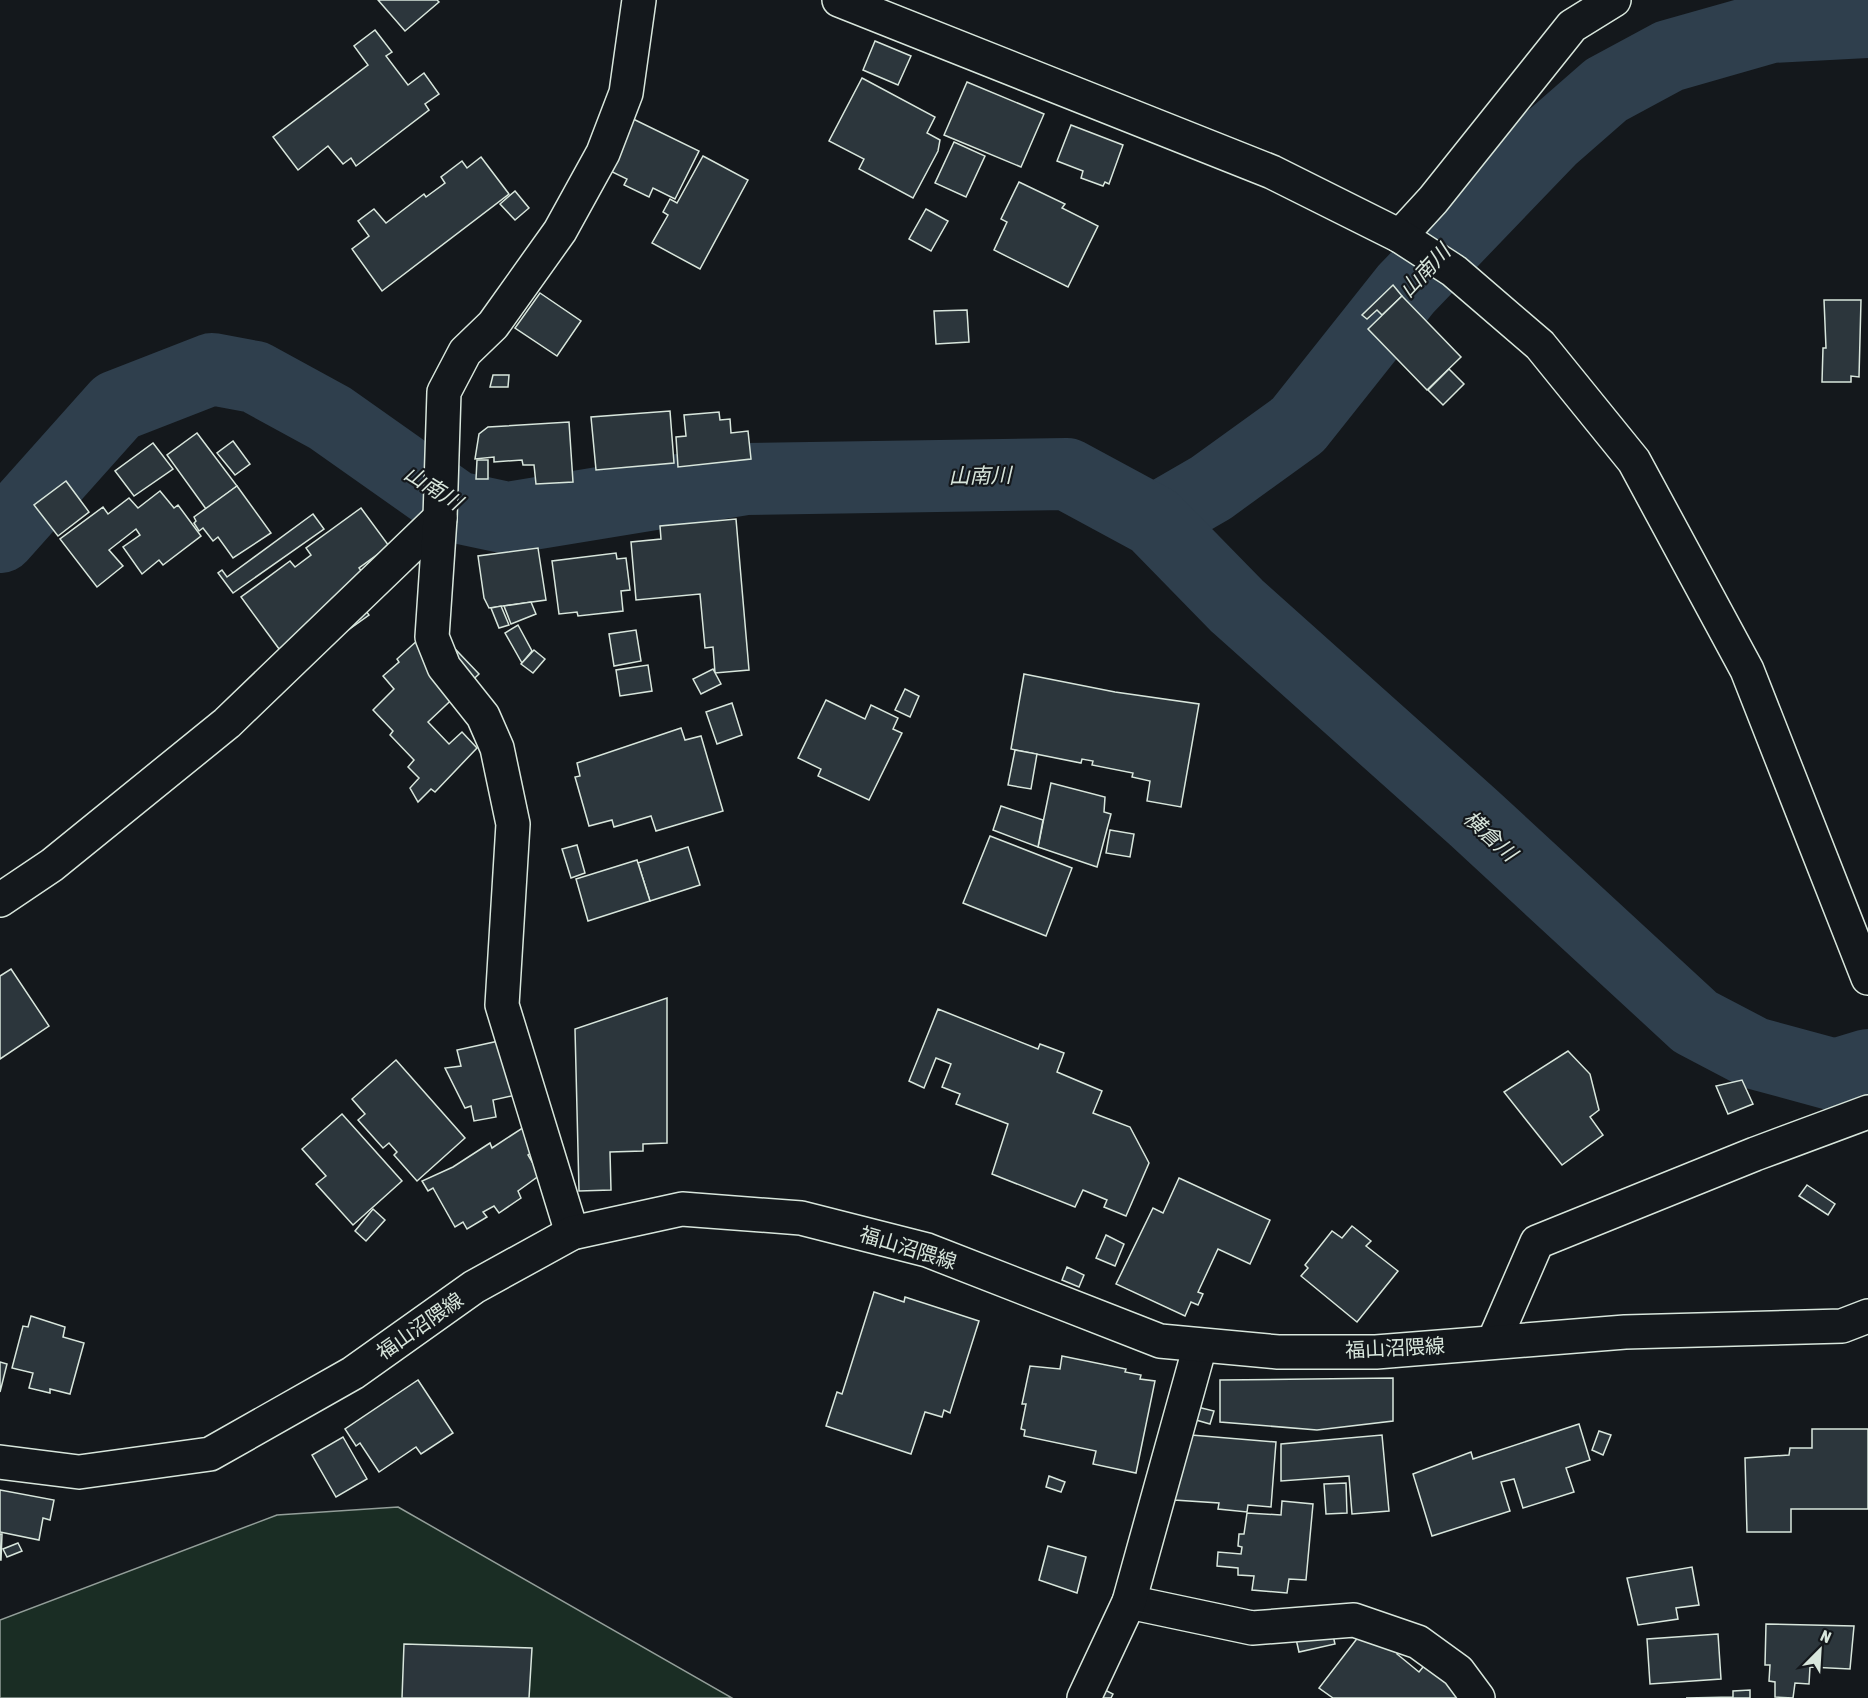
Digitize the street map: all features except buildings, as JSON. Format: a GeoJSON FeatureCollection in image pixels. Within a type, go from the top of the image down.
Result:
{"type":"FeatureCollection","features":[{"type":"Feature","properties":{"kind":"street"},"geometry":{"type":"LineString","coordinates":[[572,1233],[502,1005],[513,825],[497,748],[483,717],[444,667],[432,637],[440,518],[444,392],[465,352],[493,325],[560,231],[603,153],[626,93],[639,0]]}},
{"type":"Feature","properties":{"kind":"street"},"geometry":{"type":"LineString","coordinates":[[839,0],[1272,172],[1400,236],[1454,271],[1540,345],[1634,461],[1747,670],[1868,978]]}},
{"type":"Feature","properties":{"kind":"street"},"geometry":{"type":"LineString","coordinates":[[1400,236],[1433,200],[1572,26],[1614,0]]}},
{"type":"Feature","properties":{"kind":"street"},"geometry":{"type":"LineString","coordinates":[[0,900],[52,865],[227,723],[440,518]]}},
{"type":"Feature","properties":{"kind":"street"},"geometry":{"type":"LineString","coordinates":[[1494,1341],[1537,1242],[1755,1154],[1868,1112]]}},
{"type":"Feature","properties":{"kind":"street","name":"福山沼隈線"},"geometry":{"type":"LineString","coordinates":[[0,1462],[79,1472],[210,1454],[353,1373],[474,1287],[572,1233],[682,1209],[801,1218],[927,1250],[1160,1341],[1200,1346],[1278,1352],[1376,1352],[1625,1332],[1842,1326],[1868,1316]]}},
{"type":"Feature","properties":{"kind":"street"},"geometry":{"type":"LineString","coordinates":[[1084,1698],[1128,1602],[1200,1346]]}},
{"type":"Feature","properties":{"kind":"street"},"geometry":{"type":"LineString","coordinates":[[1128,1602],[1252,1628],[1354,1620],[1418,1642],[1458,1671],[1478,1698]]}},
{"type":"Feature","properties":{"kind":"green space"},"geometry":{"type":"Polygon","coordinates":[[[398,1507],[732,1698],[0,1698],[0,1620],[277,1515],[398,1507]]]}},
{"type":"Feature","properties":{"kind":"waterway","name":"山南川"},"geometry":{"type":"LineString","coordinates":[[1154,521],[1211,488],[1298,425],[1406,289],[1550,139],[1606,90],[1669,56],[1771,27],[1868,22]]}},
{"type":"Feature","properties":{"kind":"waterway","name":"山南川"},"geometry":{"type":"LineString","coordinates":[[0,537],[117,406],[212,369],[255,377],[330,418],[456,507],[508,518],[746,479],[1067,474],[1154,521],[1237,606],[1474,818],[1695,1022],[1754,1053],[1835,1075],[1868,1065]]}},
{"type":"Feature","properties":{"kind":"water label","name":"横倉川"},"geometry":{"type":"Point","coordinates":[1490,836]}}]}
